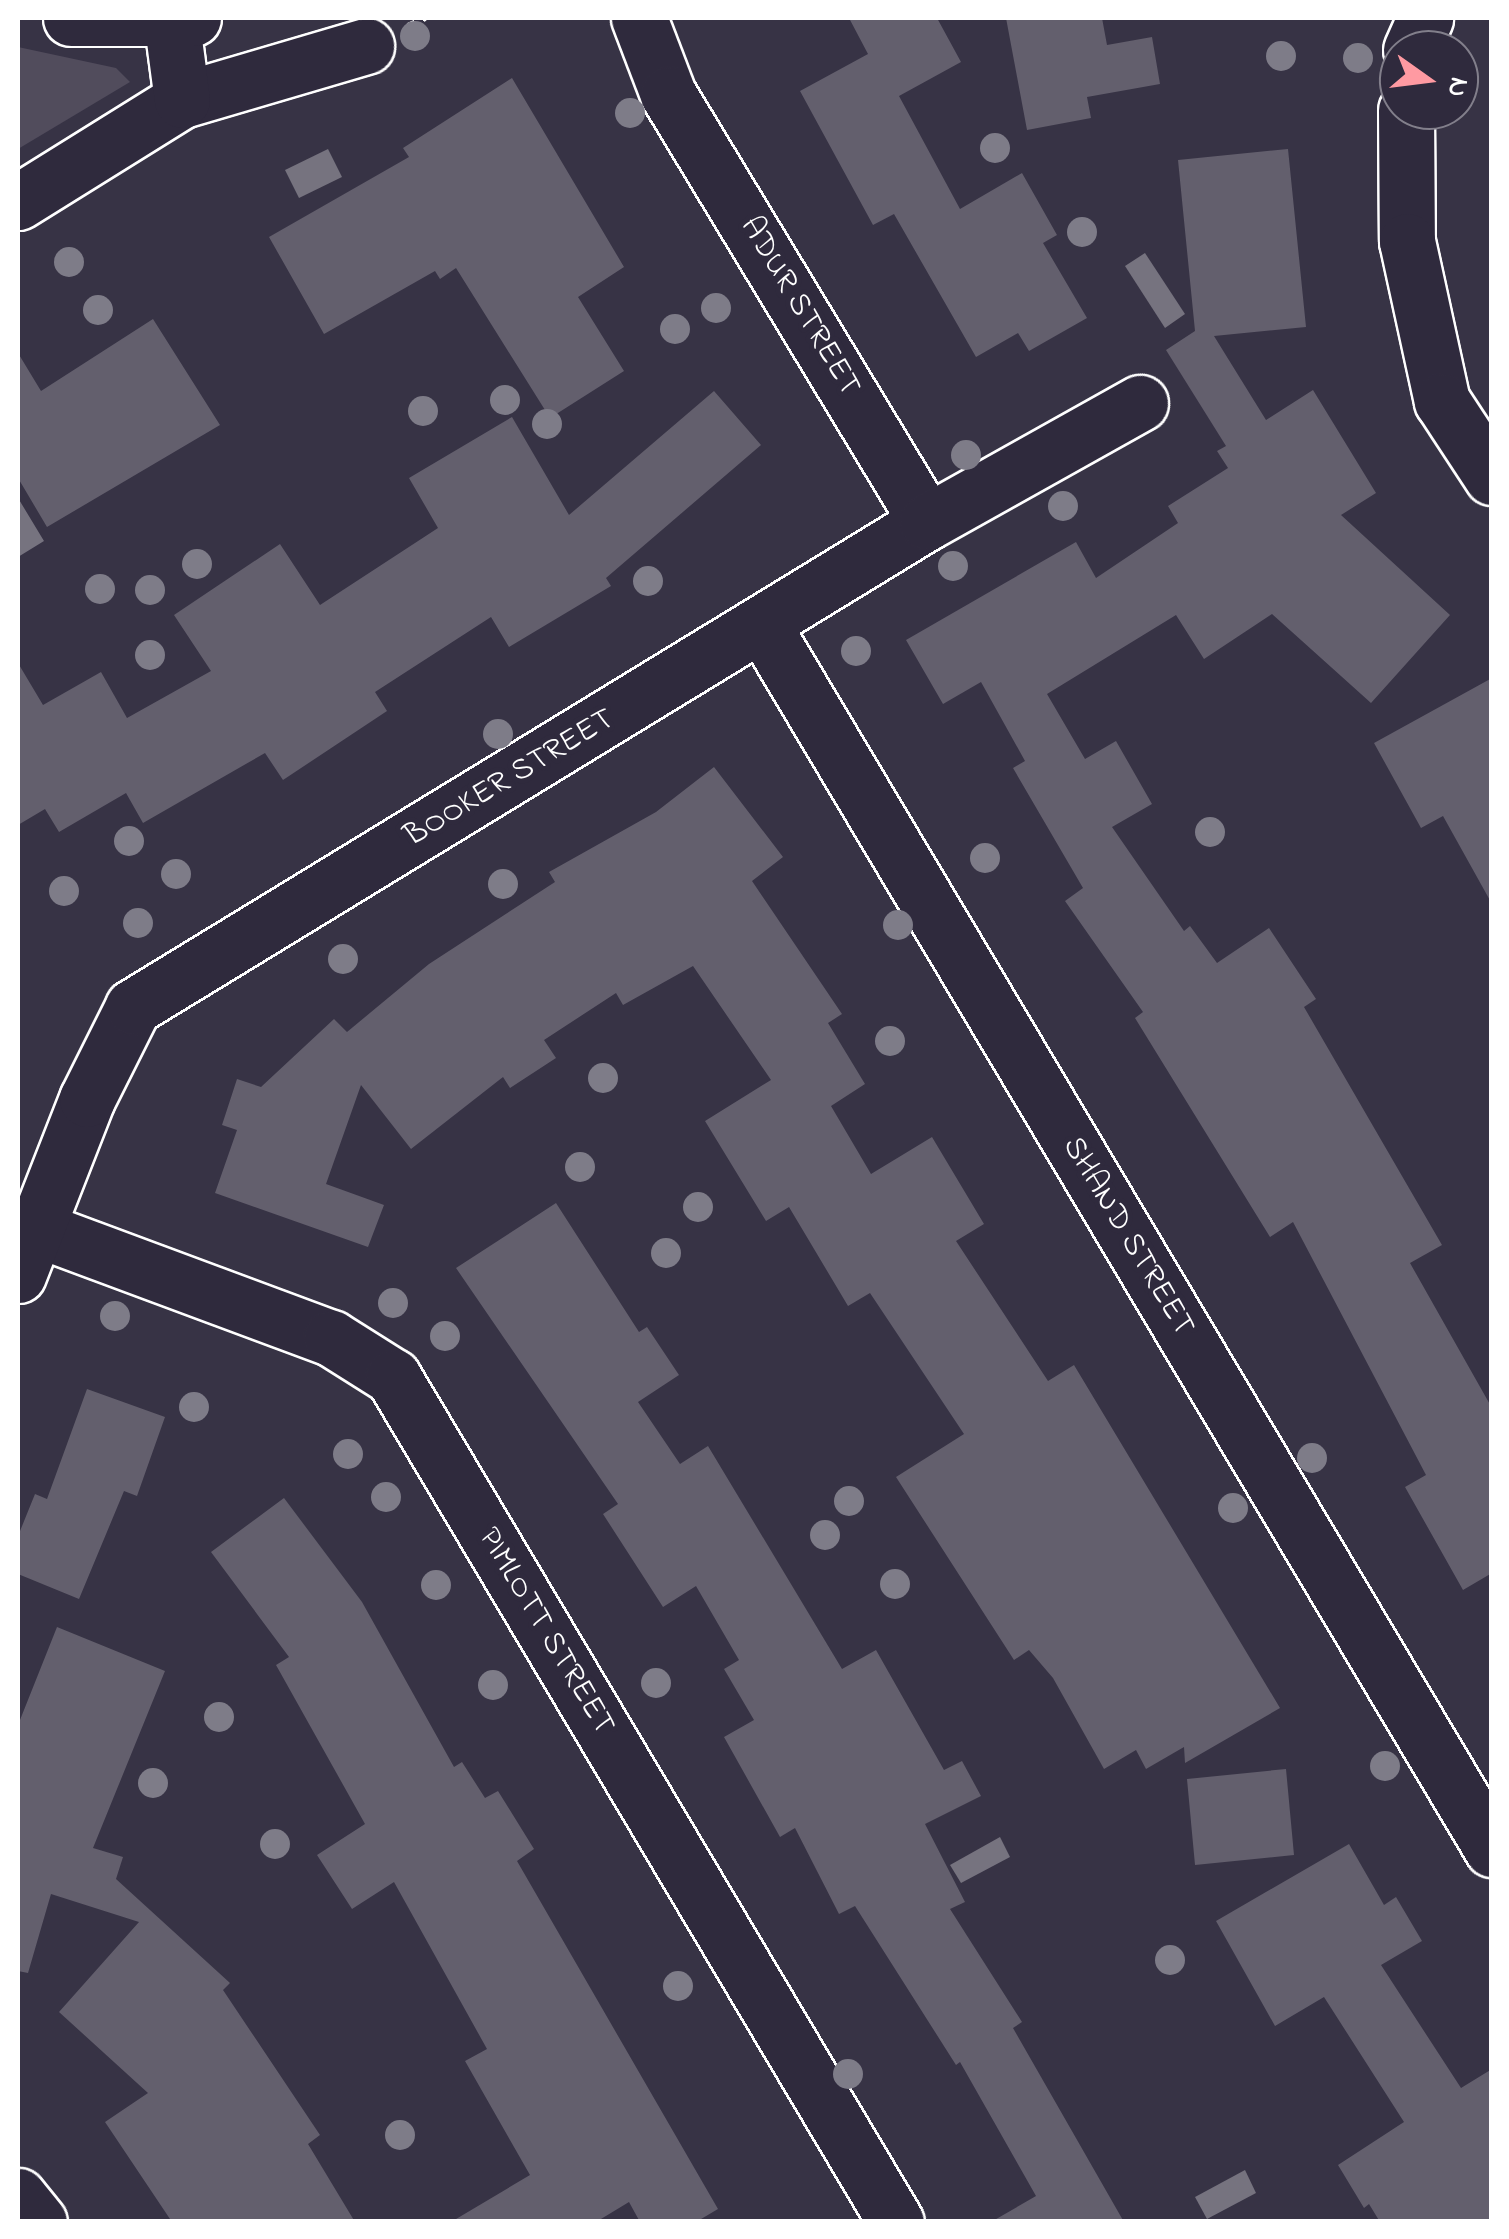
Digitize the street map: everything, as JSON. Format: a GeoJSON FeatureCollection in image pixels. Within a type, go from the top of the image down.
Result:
{"type":"FeatureCollection","features":[{"type":"Feature","properties":{"kind":"street"},"geometry":{"type":"LineString","coordinates":[[71,18],[179,19],[182,100]]}},
{"type":"Feature","properties":{"kind":"street","name":"ADUR STREET"},"geometry":{"type":"LineString","coordinates":[[597,18],[668,94]]}},
{"type":"Feature","properties":{"kind":"street","name":"ADUR STREET"},"geometry":{"type":"LineString","coordinates":[[638,18],[668,94],[927,522]]}},
{"type":"Feature","properties":{"kind":"street"},"geometry":{"type":"LineString","coordinates":[[18,202],[182,100],[366,46]]}},
{"type":"Feature","properties":{"kind":"street"},"geometry":{"type":"LineString","coordinates":[[1406,130],[1407,241],[1442,401],[1492,477]]}},
{"type":"Feature","properties":{"kind":"street","name":"BOOKER STREET"},"geometry":{"type":"LineString","coordinates":[[26,1251],[86,1099],[133,1006],[763,626],[927,522],[1140,403]]}},
{"type":"Feature","properties":{"kind":"street","name":"SHAND STREET"},"geometry":{"type":"LineString","coordinates":[[763,626],[1492,1848]]}},
{"type":"Feature","properties":{"kind":"street","name":"PIMLOTT STREET"},"geometry":{"type":"LineString","coordinates":[[26,1251],[331,1338],[393,1377],[896,2222]]}},
{"type":"Feature","properties":{"kind":"street"},"geometry":{"type":"LineString","coordinates":[[18,2196],[39,2222]]}},
{"type":"Feature","properties":{"kind":"shaded area"},"geometry":{"type":"Polygon","coordinates":[[[18,47],[116,68],[130,82],[18,149],[18,47]]]}},
{"type":"Feature","properties":{"kind":"shaded area"},"geometry":{"type":"Polygon","coordinates":[[[328,149],[342,177],[299,198],[285,170],[328,149]]]}},
{"type":"Feature","properties":{"kind":"shaded area"},"geometry":{"type":"Polygon","coordinates":[[[1145,253],[1185,314],[1165,328],[1125,266],[1145,253]]]}},
{"type":"Feature","properties":{"kind":"shaded area"},"geometry":{"type":"Polygon","coordinates":[[[18,498],[44,541],[18,557],[18,498]]]}},
{"type":"Feature","properties":{"kind":"shaded area"},"geometry":{"type":"Polygon","coordinates":[[[1000,1837],[1010,1857],[961,1883],[950,1865],[1000,1837]]]}},
{"type":"Feature","properties":{"kind":"shaded area"},"geometry":{"type":"Polygon","coordinates":[[[1245,2170],[1256,2193],[1207,2219],[1195,2197],[1245,2170]]]}},
{"type":"Feature","properties":{"kind":"building"},"geometry":{"type":"Polygon","coordinates":[[[849,18],[937,18],[961,62],[899,96],[960,209],[1022,173],[1057,235],[1043,243],[1087,318],[1029,351],[1018,333],[976,357],[894,214],[873,225],[800,91],[868,54],[849,18]]]}},
{"type":"Feature","properties":{"kind":"building"},"geometry":{"type":"Polygon","coordinates":[[[1006,18],[1102,18],[1107,45],[1152,37],[1160,84],[1087,97],[1091,118],[1027,130],[1006,18]]]}},
{"type":"Feature","properties":{"kind":"building"},"geometry":{"type":"Polygon","coordinates":[[[512,78],[624,267],[578,297],[624,371],[550,418],[456,268],[440,279],[435,271],[324,334],[269,237],[409,157],[403,148],[512,78]]]}},
{"type":"Feature","properties":{"kind":"building"},"geometry":{"type":"Polygon","coordinates":[[[1288,149],[1306,327],[1214,336],[1266,420],[1313,390],[1376,493],[1341,515],[1450,615],[1371,703],[1272,614],[1204,659],[1176,615],[1047,694],[1085,759],[1116,741],[1152,804],[1112,827],[1184,931],[1190,926],[1217,963],[1269,928],[1316,999],[1304,1007],[1442,1245],[1410,1263],[1492,1408],[1492,1573],[1463,1590],[1405,1487],[1426,1475],[1293,1222],[1270,1237],[1135,1018],[1143,1012],[1065,901],[1083,888],[1013,768],[1025,761],[981,682],[943,704],[906,640],[1076,542],[1096,578],[1178,523],[1168,506],[1228,468],[1217,451],[1226,446],[1166,350],[1195,331],[1178,160],[1288,149]]]}},
{"type":"Feature","properties":{"kind":"building"},"geometry":{"type":"Polygon","coordinates":[[[153,319],[220,425],[47,527],[18,478],[18,353],[41,391],[153,319]]]}},
{"type":"Feature","properties":{"kind":"building"},"geometry":{"type":"Polygon","coordinates":[[[714,391],[761,445],[606,578],[611,586],[509,647],[491,617],[375,692],[387,711],[283,780],[265,753],[143,823],[126,793],[59,832],[45,809],[18,825],[18,663],[43,705],[101,672],[127,718],[211,671],[174,615],[280,544],[320,605],[438,528],[409,478],[512,417],[569,515],[714,391]]]}},
{"type":"Feature","properties":{"kind":"building"},"geometry":{"type":"Polygon","coordinates":[[[1492,678],[1492,904],[1443,816],[1421,828],[1374,743],[1492,678]]]}},
{"type":"Feature","properties":{"kind":"building"},"geometry":{"type":"Polygon","coordinates":[[[714,767],[783,857],[752,881],[842,1014],[828,1023],[865,1084],[831,1106],[871,1174],[932,1137],[984,1224],[956,1241],[1048,1381],[1074,1365],[1280,1708],[1185,1763],[1184,1747],[1146,1769],[1136,1750],[1104,1769],[1053,1678],[1029,1650],[1014,1660],[896,1477],[964,1434],[870,1293],[848,1306],[789,1207],[766,1221],[705,1121],[771,1080],[693,966],[623,1005],[616,993],[544,1040],[556,1058],[510,1088],[503,1077],[411,1149],[361,1085],[326,1184],[384,1205],[368,1247],[215,1193],[237,1130],[222,1125],[237,1079],[261,1087],[334,1019],[347,1032],[429,964],[555,882],[549,872],[656,812],[714,767]]]}},
{"type":"Feature","properties":{"kind":"building"},"geometry":{"type":"Polygon","coordinates":[[[556,1203],[639,1332],[647,1327],[679,1375],[638,1402],[680,1464],[708,1446],[842,1669],[876,1650],[944,1770],[962,1761],[981,1796],[925,1824],[965,1902],[950,1909],[1022,2022],[1013,2028],[1124,2222],[991,2222],[1036,2196],[960,2062],[956,2065],[855,1906],[839,1914],[795,1828],[780,1837],[724,1737],[754,1720],[724,1669],[739,1660],[696,1586],[663,1607],[603,1514],[618,1504],[456,1268],[556,1203]]]}},
{"type":"Feature","properties":{"kind":"building"},"geometry":{"type":"Polygon","coordinates":[[[87,1389],[165,1417],[137,1496],[124,1491],[79,1599],[18,1574],[18,1536],[35,1494],[47,1499],[87,1389]]]}},
{"type":"Feature","properties":{"kind":"building"},"geometry":{"type":"Polygon","coordinates":[[[284,1498],[362,1602],[454,1767],[462,1762],[485,1798],[498,1791],[534,1849],[517,1861],[718,2209],[696,2222],[640,2222],[629,2202],[596,2222],[451,2222],[530,2175],[465,2061],[487,2049],[394,1882],[352,1909],[317,1855],[365,1824],[276,1665],[289,1657],[211,1552],[284,1498]]]}},
{"type":"Feature","properties":{"kind":"building"},"geometry":{"type":"Polygon","coordinates":[[[57,1627],[165,1671],[93,1848],[123,1857],[116,1879],[230,1983],[223,1990],[320,2135],[308,2144],[355,2222],[172,2222],[105,2122],[148,2093],[59,2012],[139,1922],[51,1894],[28,1973],[18,1971],[18,1725],[57,1627]]]}},
{"type":"Feature","properties":{"kind":"building"},"geometry":{"type":"Polygon","coordinates":[[[1286,1769],[1294,1855],[1195,1865],[1187,1779],[1286,1769]]]}},
{"type":"Feature","properties":{"kind":"building"},"geometry":{"type":"Polygon","coordinates":[[[1349,1844],[1384,1905],[1396,1897],[1422,1941],[1381,1965],[1461,2088],[1492,2069],[1492,2222],[1380,2222],[1369,2204],[1364,2208],[1338,2165],[1404,2122],[1324,1997],[1275,2026],[1216,1921],[1349,1844]]]}}]}
